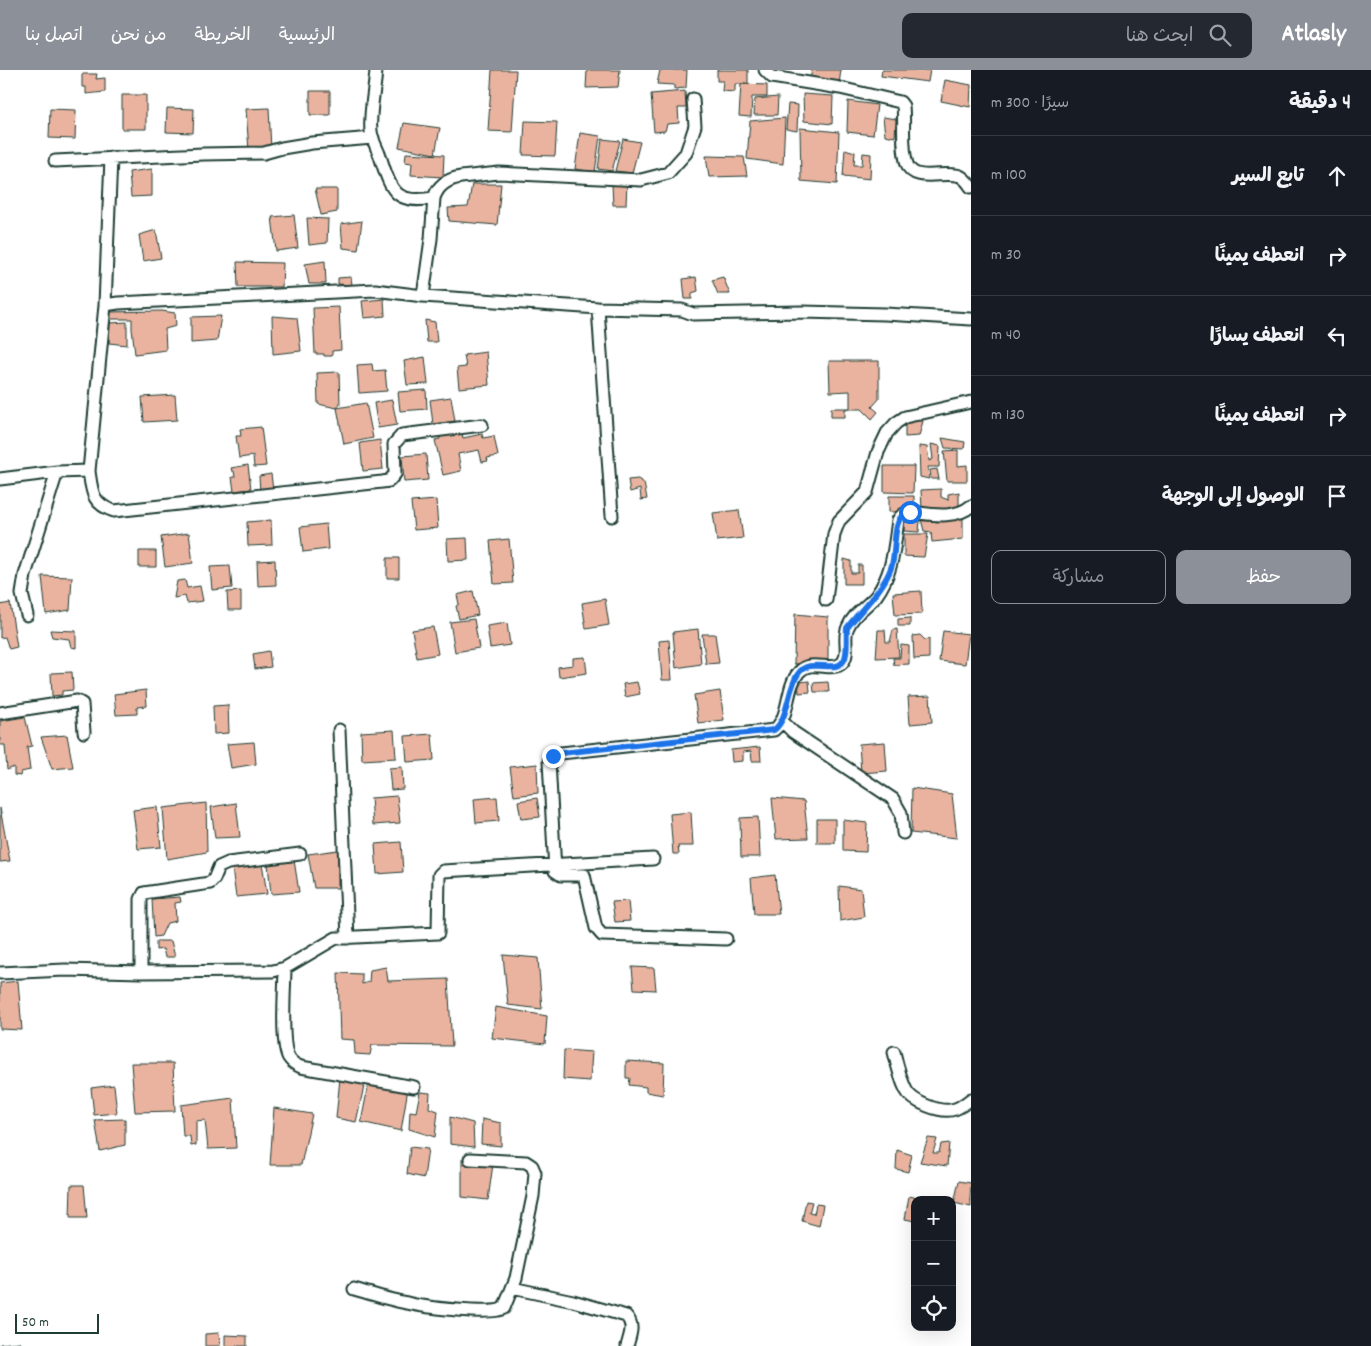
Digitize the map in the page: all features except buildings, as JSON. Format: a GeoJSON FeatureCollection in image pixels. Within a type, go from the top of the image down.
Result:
{"type":"FeatureCollection","features":[{"type":"Feature","properties":{"kind":"street"},"geometry":{"type":"LineString","coordinates":[[376,70],[371,126],[373,138],[388,180],[397,194],[417,200],[434,198]]}},
{"type":"Feature","properties":{"kind":"street"},"geometry":{"type":"LineString","coordinates":[[765,70],[772,77],[849,90],[900,102],[903,106],[907,165],[912,171],[919,174],[959,176],[966,180],[971,187]]}},
{"type":"Feature","properties":{"kind":"street"},"geometry":{"type":"LineString","coordinates":[[423,296],[431,240],[434,198],[436,191],[441,185],[455,178],[499,173],[641,180],[668,173],[686,152],[695,126],[693,99]]}},
{"type":"Feature","properties":{"kind":"street"},"geometry":{"type":"LineString","coordinates":[[55,162],[111,158],[264,153],[312,143],[373,138]]}},
{"type":"Feature","properties":{"kind":"street"},"geometry":{"type":"LineString","coordinates":[[111,158],[105,305],[90,471],[92,494],[105,507],[114,511],[389,481],[395,474],[394,444],[402,435],[482,425]]}},
{"type":"Feature","properties":{"kind":"street"},"geometry":{"type":"LineString","coordinates":[[105,305],[128,302],[375,290],[423,296],[598,308],[682,310],[693,314],[802,312],[971,319]]}},
{"type":"Feature","properties":{"kind":"street"},"geometry":{"type":"LineString","coordinates":[[598,308],[612,516]]}},
{"type":"Feature","properties":{"kind":"street"},"geometry":{"type":"LineString","coordinates":[[826,600],[834,534],[839,521],[868,492],[878,452],[887,433],[896,423],[904,418],[971,402]]}},
{"type":"Feature","properties":{"kind":"street"},"geometry":{"type":"LineString","coordinates":[[0,479],[58,472],[90,471]]}},
{"type":"Feature","properties":{"kind":"street"},"geometry":{"type":"LineString","coordinates":[[27,615],[22,594],[25,575],[58,472]]}},
{"type":"Feature","properties":{"kind":"street"},"geometry":{"type":"LineString","coordinates":[[726,940],[602,935],[596,928],[584,875],[560,875],[555,871],[549,767],[553,756],[561,753],[774,730],[782,721],[794,681],[799,671],[811,666],[835,667],[844,661],[847,628],[876,596],[892,566],[898,520],[901,516],[910,512],[953,515],[965,512],[971,506]]}},
{"type":"Feature","properties":{"kind":"street"},"geometry":{"type":"LineString","coordinates":[[0,713],[77,700],[82,704],[84,732]]}},
{"type":"Feature","properties":{"kind":"street"},"geometry":{"type":"LineString","coordinates":[[782,721],[793,732],[892,799],[901,813],[903,833]]}},
{"type":"Feature","properties":{"kind":"street"},"geometry":{"type":"LineString","coordinates":[[339,730],[348,938]]}},
{"type":"Feature","properties":{"kind":"street"},"geometry":{"type":"LineString","coordinates":[[141,972],[141,899],[144,893],[210,883],[214,879],[219,867],[228,863],[300,854]]}},
{"type":"Feature","properties":{"kind":"street"},"geometry":{"type":"LineString","coordinates":[[0,973],[65,970],[141,972],[272,971],[285,968],[333,940],[438,933],[439,875],[443,871],[653,859]]}},
{"type":"Feature","properties":{"kind":"street"},"geometry":{"type":"LineString","coordinates":[[285,968],[285,1044],[289,1059],[294,1064],[301,1067],[414,1086]]}},
{"type":"Feature","properties":{"kind":"street"},"geometry":{"type":"LineString","coordinates":[[894,1052],[901,1078],[907,1091],[913,1098],[938,1109],[953,1110],[963,1106],[971,1099]]}},
{"type":"Feature","properties":{"kind":"street"},"geometry":{"type":"LineString","coordinates":[[354,1289],[408,1304],[495,1312],[504,1308],[512,1288],[533,1196],[535,1173],[532,1166],[526,1162],[470,1159]]}},
{"type":"Feature","properties":{"kind":"street"},"geometry":{"type":"LineString","coordinates":[[512,1288],[573,1301],[626,1316],[631,1321],[632,1327],[627,1346]]}},
{"type":"Feature","properties":{"kind":"route"},"geometry":{"type":"LineString","coordinates":[[553,756],[561,753],[774,730],[782,721],[789,694],[799,671],[811,666],[835,667],[844,661],[847,628],[853,619],[876,596],[885,580],[892,566],[898,520],[905,513],[910,512]]}}]}
